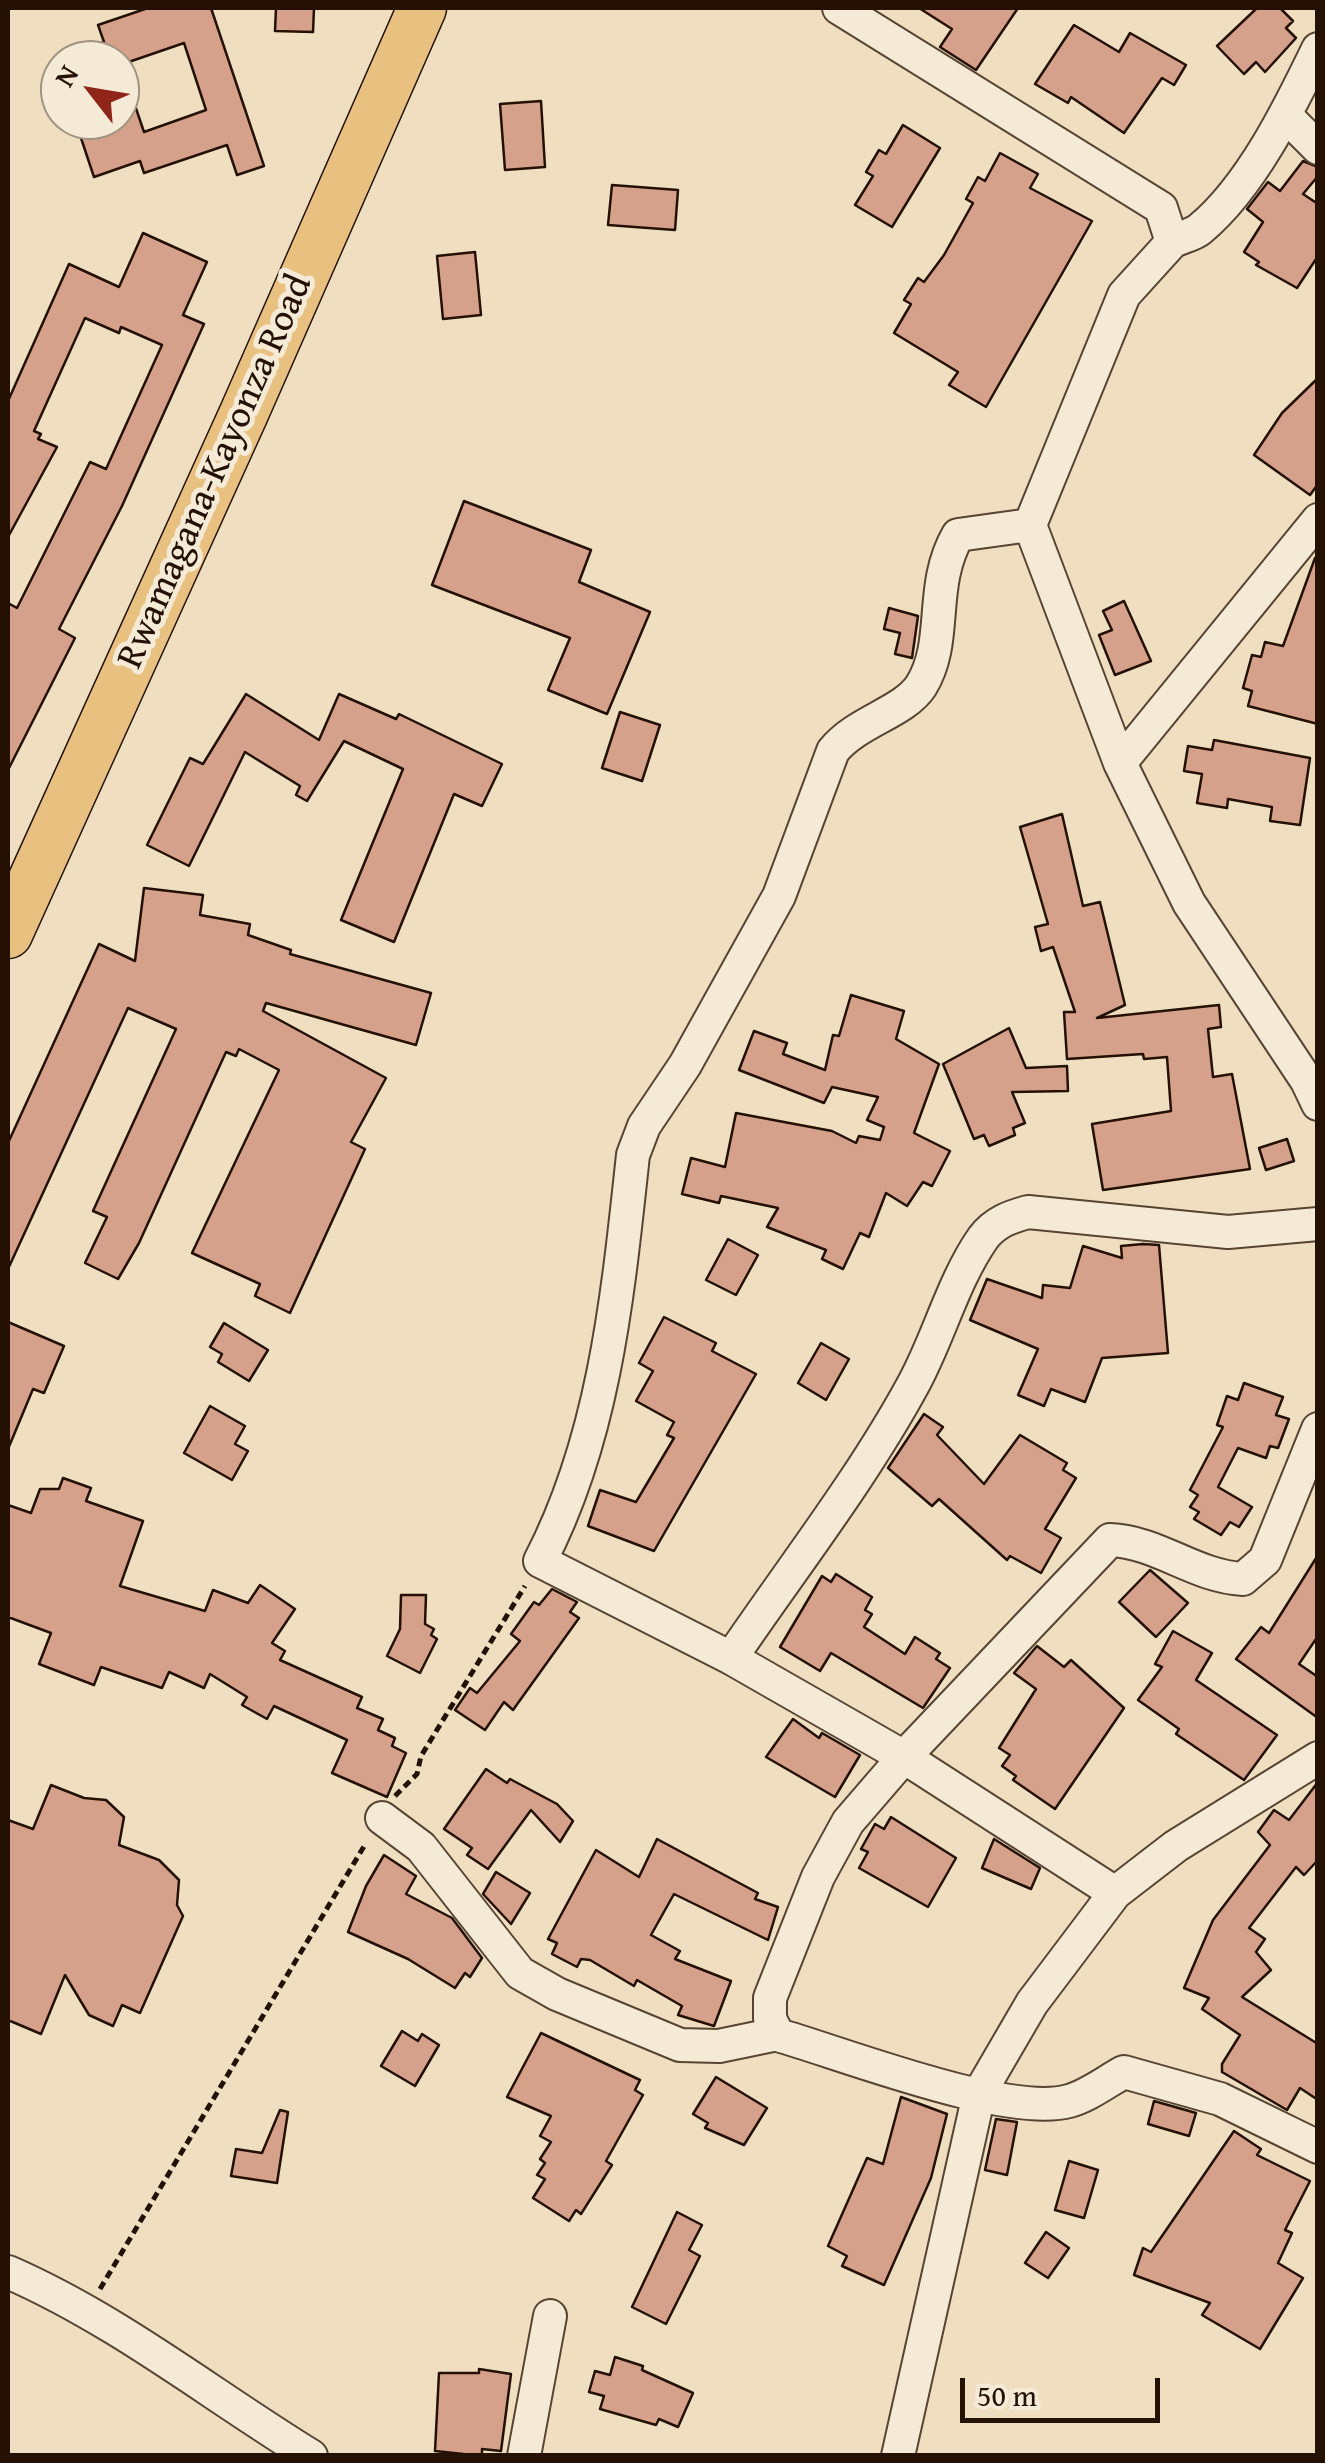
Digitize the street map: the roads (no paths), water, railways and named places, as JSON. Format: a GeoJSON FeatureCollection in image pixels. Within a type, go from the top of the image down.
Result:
{"type":"FeatureCollection","features":[{"type":"Feature","properties":{"kind":"highway","name":"Rwamagana-Kayonza Road"},"geometry":{"type":"LineString","coordinates":[[8,934],[236,432],[422,8]]}},
{"type":"Feature","properties":{"kind":"street"},"geometry":{"type":"LineString","coordinates":[[839,8],[1162,208],[1172,242]]}},
{"type":"Feature","properties":{"kind":"street"},"geometry":{"type":"LineString","coordinates":[[1314,1083],[1189,903],[1120,763],[1030,525],[1124,295],[1172,242],[1197,232],[1286,116],[1318,48]]}},
{"type":"Feature","properties":{"kind":"street"},"geometry":{"type":"LineString","coordinates":[[1286,116],[1318,148]]}},
{"type":"Feature","properties":{"kind":"street"},"geometry":{"type":"LineString","coordinates":[[1120,763],[1318,520]]}},
{"type":"Feature","properties":{"kind":"street"},"geometry":{"type":"LineString","coordinates":[[1030,525],[958,535],[946,556],[939,584],[935,657],[919,690],[888,712],[848,732],[834,751],[779,896],[685,1065],[644,1126],[633,1154],[599,1400],[575,1478],[540,1561],[730,1658],[904,1756],[1114,1893]]}},
{"type":"Feature","properties":{"kind":"street"},"geometry":{"type":"LineString","coordinates":[[730,1658],[914,1383],[973,1255],[986,1234],[1004,1218],[1028,1212],[1228,1232],[1318,1224]]}},
{"type":"Feature","properties":{"kind":"street"},"geometry":{"type":"LineString","coordinates":[[778,2034],[770,2019],[770,1998],[818,1877],[848,1822],[904,1756],[1110,1540],[1135,1541],[1213,1578],[1243,1579],[1265,1560],[1318,1429]]}},
{"type":"Feature","properties":{"kind":"street"},"geometry":{"type":"LineString","coordinates":[[898,2456],[979,2094],[1032,2003],[1114,1893],[1176,1846],[1318,1758]]}},
{"type":"Feature","properties":{"kind":"street"},"geometry":{"type":"LineString","coordinates":[[382,1818],[421,1847],[520,1973],[556,1994],[680,2045],[719,2046],[778,2034],[979,2094],[1034,2103],[1070,2101],[1124,2072],[1220,2099],[1318,2147]]}},
{"type":"Feature","properties":{"kind":"street"},"geometry":{"type":"LineString","coordinates":[[8,2272],[88,2309],[214,2396],[312,2456]]}},
{"type":"Feature","properties":{"kind":"street"},"geometry":{"type":"LineString","coordinates":[[524,2456],[550,2316]]}}]}
